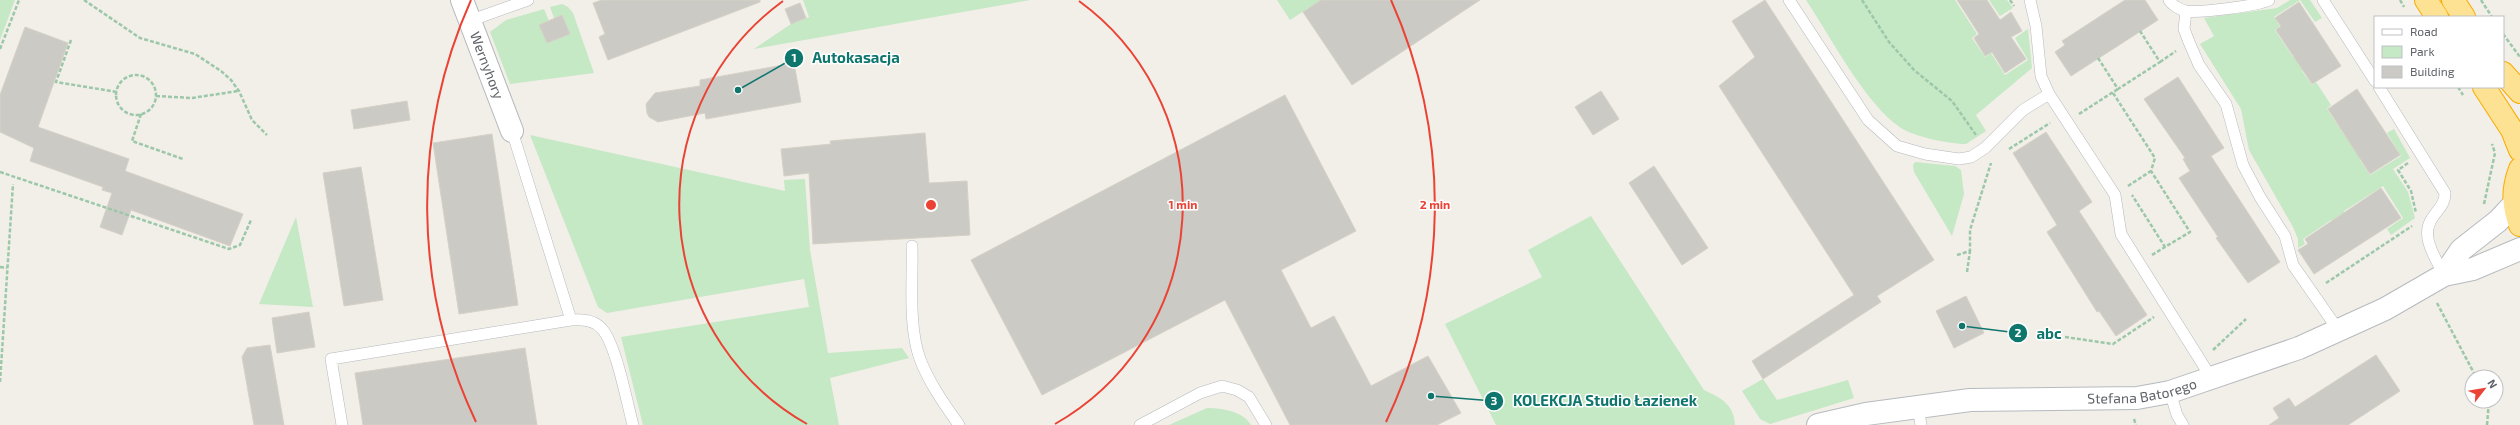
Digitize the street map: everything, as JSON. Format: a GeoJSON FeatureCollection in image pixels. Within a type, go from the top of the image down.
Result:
{"type":"FeatureCollection","features":[{"type":"Feature","properties":{"kind":"highway"},"geometry":{"type":"LineString","coordinates":[[2426,0],[2436,16]]}},
{"type":"Feature","properties":{"kind":"highway"},"geometry":{"type":"LineString","coordinates":[[2453,0],[2463,16]]}},
{"type":"Feature","properties":{"kind":"highway"},"geometry":{"type":"LineString","coordinates":[[2504,74],[2520,92]]}},
{"type":"Feature","properties":{"kind":"highway"},"geometry":{"type":"LineString","coordinates":[[2485,88],[2512,130],[2520,150]]}},
{"type":"Feature","properties":{"kind":"highway"},"geometry":{"type":"LineString","coordinates":[[2520,169],[2514,183],[2513,205],[2520,226]]}},
{"type":"Feature","properties":{"kind":"street","name":"Wernyhory"},"geometry":{"type":"LineString","coordinates":[[462,0],[512,132]]}},
{"type":"Feature","properties":{"kind":"street","name":"Stefana Batorego"},"geometry":{"type":"LineString","coordinates":[[2444,274],[2461,250],[2498,221],[2513,205]]}},
{"type":"Feature","properties":{"kind":"street","name":"Stefana Batorego"},"geometry":{"type":"LineString","coordinates":[[1818,425],[1919,416],[1970,400],[2137,398],[2170,392],[2207,370],[2300,348],[2385,309],[2444,274],[2473,269],[2520,248]]}},
{"type":"Feature","properties":{"kind":"lane"},"geometry":{"type":"LineString","coordinates":[[470,20],[528,0]]}},
{"type":"Feature","properties":{"kind":"lane"},"geometry":{"type":"LineString","coordinates":[[1789,0],[1868,120],[1897,146],[1925,154],[1959,159],[1971,157],[1985,148],[2023,110],[2049,94]]}},
{"type":"Feature","properties":{"kind":"lane"},"geometry":{"type":"LineString","coordinates":[[2030,0],[2036,26],[2041,76],[2049,94],[2064,114],[2115,194],[2121,234],[2207,370]]}},
{"type":"Feature","properties":{"kind":"lane"},"geometry":{"type":"LineString","coordinates":[[2169,0],[2172,4],[2186,11],[2244,5],[2269,0]]}},
{"type":"Feature","properties":{"kind":"lane"},"geometry":{"type":"LineString","coordinates":[[2323,0],[2374,79]]}},
{"type":"Feature","properties":{"kind":"lane"},"geometry":{"type":"LineString","coordinates":[[2186,11],[2184,29],[2199,65],[2226,104],[2243,165],[2260,197],[2285,236],[2293,265],[2339,331]]}},
{"type":"Feature","properties":{"kind":"lane"},"geometry":{"type":"LineString","coordinates":[[2380,88],[2445,193],[2441,208],[2429,221],[2426,236],[2444,274]]}},
{"type":"Feature","properties":{"kind":"lane"},"geometry":{"type":"LineString","coordinates":[[512,132],[571,320]]}},
{"type":"Feature","properties":{"kind":"lane"},"geometry":{"type":"LineString","coordinates":[[912,246],[913,317],[920,359],[941,398],[959,425]]}},
{"type":"Feature","properties":{"kind":"lane"},"geometry":{"type":"LineString","coordinates":[[342,425],[331,359],[571,320],[594,322],[602,329],[613,354],[633,425]]}},
{"type":"Feature","properties":{"kind":"lane"},"geometry":{"type":"LineString","coordinates":[[1140,425],[1200,393],[1222,386],[1237,390],[1249,397],[1266,425]]}},
{"type":"Feature","properties":{"kind":"lane"},"geometry":{"type":"LineString","coordinates":[[2170,392],[2177,415],[2183,425]]}},
{"type":"Feature","properties":{"kind":"path"},"geometry":{"type":"LineString","coordinates":[[0,49],[19,0]]}},
{"type":"Feature","properties":{"kind":"path"},"geometry":{"type":"LineString","coordinates":[[84,0],[140,38],[195,54],[221,71],[232,80],[239,91],[252,120],[267,135]]}},
{"type":"Feature","properties":{"kind":"path"},"geometry":{"type":"LineString","coordinates":[[1862,0],[1889,42],[1914,70],[1952,101],[1985,148]]}},
{"type":"Feature","properties":{"kind":"path"},"geometry":{"type":"LineString","coordinates":[[2481,0],[2491,16]]}},
{"type":"Feature","properties":{"kind":"path"},"geometry":{"type":"LineString","coordinates":[[2075,109],[2078,114],[2160,62],[2140,32]]}},
{"type":"Feature","properties":{"kind":"path"},"geometry":{"type":"LineString","coordinates":[[2504,35],[2520,57]]}},
{"type":"Feature","properties":{"kind":"path"},"geometry":{"type":"LineString","coordinates":[[71,40],[56,82],[117,92]]}},
{"type":"Feature","properties":{"kind":"path"},"geometry":{"type":"LineString","coordinates":[[2098,58],[2118,89]]}},
{"type":"Feature","properties":{"kind":"path"},"geometry":{"type":"LineString","coordinates":[[135,75],[141,76],[152,83],[156,96],[152,108],[141,114],[134,115],[123,110],[119,105],[117,92],[123,80],[135,75]]}},
{"type":"Feature","properties":{"kind":"path"},"geometry":{"type":"LineString","coordinates":[[2459,88],[2466,100]]}},
{"type":"Feature","properties":{"kind":"path"},"geometry":{"type":"LineString","coordinates":[[156,96],[192,98],[239,91]]}},
{"type":"Feature","properties":{"kind":"path"},"geometry":{"type":"LineString","coordinates":[[2113,92],[2155,158],[2151,171],[2127,186],[2165,247],[2190,232],[2151,171]]}},
{"type":"Feature","properties":{"kind":"path"},"geometry":{"type":"LineString","coordinates":[[141,114],[132,141],[183,159]]}},
{"type":"Feature","properties":{"kind":"path"},"geometry":{"type":"LineString","coordinates":[[2005,151],[2064,114]]}},
{"type":"Feature","properties":{"kind":"path"},"geometry":{"type":"LineString","coordinates":[[2483,208],[2495,153],[2492,142]]}},
{"type":"Feature","properties":{"kind":"path"},"geometry":{"type":"LineString","coordinates":[[2417,216],[2411,191],[2398,170],[2421,154]]}},
{"type":"Feature","properties":{"kind":"path"},"geometry":{"type":"LineString","coordinates":[[1967,272],[1970,251],[1970,230],[1992,160]]}},
{"type":"Feature","properties":{"kind":"path"},"geometry":{"type":"LineString","coordinates":[[0,172],[229,249],[240,245],[251,220]]}},
{"type":"Feature","properties":{"kind":"path"},"geometry":{"type":"LineString","coordinates":[[0,382],[13,184]]}},
{"type":"Feature","properties":{"kind":"path"},"geometry":{"type":"LineString","coordinates":[[2312,292],[2417,223]]}},
{"type":"Feature","properties":{"kind":"path"},"geometry":{"type":"LineString","coordinates":[[1957,256],[1970,251]]}},
{"type":"Feature","properties":{"kind":"path"},"geometry":{"type":"LineString","coordinates":[[0,267],[7,268]]}},
{"type":"Feature","properties":{"kind":"path"},"geometry":{"type":"LineString","coordinates":[[2433,296],[2472,369]]}},
{"type":"Feature","properties":{"kind":"path"},"geometry":{"type":"LineString","coordinates":[[2065,337],[2113,344],[2168,308]]}},
{"type":"Feature","properties":{"kind":"path"},"geometry":{"type":"LineString","coordinates":[[2207,370],[2246,319]]}},
{"type":"Feature","properties":{"kind":"path"},"geometry":{"type":"LineString","coordinates":[[2487,425],[2488,409]]}},
{"type":"Feature","properties":{"kind":"green space"},"geometry":{"type":"Polygon","coordinates":[[[0,0],[15,0],[0,40],[0,0]]]}},
{"type":"Feature","properties":{"kind":"green space"},"geometry":{"type":"Polygon","coordinates":[[[803,0],[1030,0],[754,49],[791,24],[809,17],[803,0]]]}},
{"type":"Feature","properties":{"kind":"green space"},"geometry":{"type":"Polygon","coordinates":[[[1277,0],[1321,0],[1290,20],[1277,0]]]}},
{"type":"Feature","properties":{"kind":"green space"},"geometry":{"type":"Polygon","coordinates":[[[1806,0],[1955,0],[1977,34],[1972,38],[1985,57],[1991,53],[2005,75],[2028,60],[2015,38],[2028,29],[2032,68],[1976,115],[1986,131],[1966,144],[1924,137],[1901,128],[1874,103],[1849,69],[1806,0]]]}},
{"type":"Feature","properties":{"kind":"green space"},"geometry":{"type":"Polygon","coordinates":[[[1989,0],[2007,0],[2013,8],[2000,16],[1989,0]]]}},
{"type":"Feature","properties":{"kind":"green space"},"geometry":{"type":"Polygon","coordinates":[[[2290,0],[2300,0],[2274,17],[2280,26],[2275,30],[2293,57],[2298,54],[2307,68],[2302,71],[2312,85],[2316,82],[2331,105],[2327,109],[2345,136],[2349,134],[2365,157],[2360,160],[2370,175],[2401,156],[2387,133],[2394,129],[2410,158],[2393,169],[2408,192],[2415,218],[2391,235],[2387,229],[2403,218],[2383,186],[2344,211],[2347,216],[2334,224],[2331,220],[2303,239],[2305,244],[2298,248],[2298,239],[2293,227],[2249,150],[2241,109],[2200,44],[2214,36],[2204,18],[2277,8],[2290,0]]]}},
{"type":"Feature","properties":{"kind":"green space"},"geometry":{"type":"Polygon","coordinates":[[[2300,0],[2310,0],[2322,18],[2315,22],[2300,0]]]}},
{"type":"Feature","properties":{"kind":"green space"},"geometry":{"type":"Polygon","coordinates":[[[562,4],[568,7],[573,13],[594,73],[510,84],[490,32],[506,20],[544,9],[549,21],[539,25],[547,43],[570,34],[562,15],[554,18],[550,7],[562,4]]]}},
{"type":"Feature","properties":{"kind":"green space"},"geometry":{"type":"Polygon","coordinates":[[[530,135],[785,191],[784,180],[805,179],[810,250],[828,353],[902,348],[909,358],[830,378],[839,425],[643,425],[621,337],[809,307],[804,279],[607,313],[598,307],[530,135]]]}},
{"type":"Feature","properties":{"kind":"green space"},"geometry":{"type":"Polygon","coordinates":[[[1915,162],[1955,166],[1961,170],[1964,194],[1952,236],[1914,172],[1913,165],[1915,162]]]}},
{"type":"Feature","properties":{"kind":"green space"},"geometry":{"type":"Polygon","coordinates":[[[1591,216],[1704,390],[1726,403],[1732,412],[1735,425],[1496,425],[1445,324],[1542,277],[1528,250],[1591,216]]]}},
{"type":"Feature","properties":{"kind":"green space"},"geometry":{"type":"Polygon","coordinates":[[[296,217],[313,307],[259,304],[296,217]]]}},
{"type":"Feature","properties":{"kind":"green space"},"geometry":{"type":"Polygon","coordinates":[[[1763,379],[1777,400],[1848,380],[1854,398],[1770,424],[1760,419],[1742,391],[1763,379]]]}},
{"type":"Feature","properties":{"kind":"green space"},"geometry":{"type":"Polygon","coordinates":[[[1207,408],[1237,413],[1243,416],[1251,425],[1169,425],[1207,408]]]}},
{"type":"Feature","properties":{"kind":"building"},"geometry":{"type":"Polygon","coordinates":[[[602,0],[760,0],[760,2],[608,60],[599,37],[605,34],[593,3],[602,0]]]}},
{"type":"Feature","properties":{"kind":"building"},"geometry":{"type":"Polygon","coordinates":[[[1321,0],[1480,0],[1352,85],[1303,12],[1321,0]]]}},
{"type":"Feature","properties":{"kind":"building"},"geometry":{"type":"Polygon","coordinates":[[[1765,0],[1934,260],[1877,296],[1881,302],[1763,379],[1752,361],[1854,295],[1719,86],[1755,57],[1732,21],[1765,0]]]}},
{"type":"Feature","properties":{"kind":"building"},"geometry":{"type":"Polygon","coordinates":[[[1957,0],[1987,0],[2000,20],[2011,12],[2022,31],[2011,37],[2026,59],[2005,73],[1992,52],[1985,56],[1974,38],[1979,34],[1957,0]]]}},
{"type":"Feature","properties":{"kind":"building"},"geometry":{"type":"Polygon","coordinates":[[[2125,0],[2145,0],[2158,20],[2071,76],[2055,52],[2065,45],[2062,41],[2125,0]]]}},
{"type":"Feature","properties":{"kind":"building"},"geometry":{"type":"Polygon","coordinates":[[[2299,2],[2341,66],[2312,84],[2276,30],[2281,26],[2275,18],[2299,2]]]}},
{"type":"Feature","properties":{"kind":"building"},"geometry":{"type":"Polygon","coordinates":[[[800,3],[806,18],[791,24],[785,9],[800,3]]]}},
{"type":"Feature","properties":{"kind":"building"},"geometry":{"type":"Polygon","coordinates":[[[562,15],[570,34],[547,43],[539,25],[562,15]]]}},
{"type":"Feature","properties":{"kind":"building"},"geometry":{"type":"Polygon","coordinates":[[[25,27],[68,43],[38,127],[129,159],[125,171],[243,214],[230,246],[131,210],[122,235],[100,227],[112,193],[102,190],[103,187],[30,161],[34,148],[0,132],[0,95],[25,27]]]}},
{"type":"Feature","properties":{"kind":"building"},"geometry":{"type":"Polygon","coordinates":[[[794,63],[801,102],[706,119],[705,113],[658,122],[649,117],[647,113],[646,104],[655,93],[700,86],[700,80],[794,63]]]}},
{"type":"Feature","properties":{"kind":"building"},"geometry":{"type":"Polygon","coordinates":[[[2178,77],[2224,148],[2211,156],[2280,262],[2248,283],[2216,238],[2218,237],[2179,178],[2190,171],[2183,159],[2185,158],[2144,99],[2178,77]]]}},
{"type":"Feature","properties":{"kind":"building"},"geometry":{"type":"Polygon","coordinates":[[[2357,89],[2400,155],[2370,174],[2328,109],[2357,89]]]}},
{"type":"Feature","properties":{"kind":"building"},"geometry":{"type":"Polygon","coordinates":[[[1601,91],[1619,119],[1593,135],[1575,107],[1601,91]]]}},
{"type":"Feature","properties":{"kind":"building"},"geometry":{"type":"Polygon","coordinates":[[[1285,95],[1356,231],[1281,270],[1311,328],[1334,316],[1371,386],[1428,356],[1461,413],[1437,425],[1290,425],[1225,300],[1042,395],[971,260],[1285,95]]]}},
{"type":"Feature","properties":{"kind":"building"},"geometry":{"type":"Polygon","coordinates":[[[407,101],[410,120],[354,129],[351,110],[407,101]]]}},
{"type":"Feature","properties":{"kind":"building"},"geometry":{"type":"Polygon","coordinates":[[[2046,132],[2092,202],[2079,211],[2147,315],[2116,336],[2099,311],[2097,312],[2047,232],[2057,225],[2013,153],[2046,132]]]}},
{"type":"Feature","properties":{"kind":"building"},"geometry":{"type":"Polygon","coordinates":[[[925,133],[929,183],[967,181],[970,235],[813,244],[809,173],[784,176],[781,149],[831,144],[830,141],[925,133]]]}},
{"type":"Feature","properties":{"kind":"building"},"geometry":{"type":"Polygon","coordinates":[[[492,134],[518,305],[459,314],[433,143],[492,134]]]}},
{"type":"Feature","properties":{"kind":"building"},"geometry":{"type":"Polygon","coordinates":[[[1654,166],[1708,248],[1682,265],[1629,183],[1654,166]]]}},
{"type":"Feature","properties":{"kind":"building"},"geometry":{"type":"Polygon","coordinates":[[[361,167],[383,300],[344,306],[323,173],[361,167]]]}},
{"type":"Feature","properties":{"kind":"building"},"geometry":{"type":"Polygon","coordinates":[[[2381,188],[2401,218],[2314,274],[2298,250],[2308,244],[2305,239],[2381,188]]]}},
{"type":"Feature","properties":{"kind":"building"},"geometry":{"type":"Polygon","coordinates":[[[1966,296],[1984,333],[1954,348],[1936,311],[1966,296]]]}},
{"type":"Feature","properties":{"kind":"building"},"geometry":{"type":"Polygon","coordinates":[[[309,312],[315,347],[277,353],[272,318],[309,312]]]}},
{"type":"Feature","properties":{"kind":"building"},"geometry":{"type":"Polygon","coordinates":[[[270,345],[284,425],[254,425],[242,357],[247,348],[270,345]]]}},
{"type":"Feature","properties":{"kind":"building"},"geometry":{"type":"Polygon","coordinates":[[[525,348],[537,425],[363,425],[355,373],[525,348]]]}},
{"type":"Feature","properties":{"kind":"building"},"geometry":{"type":"Polygon","coordinates":[[[2376,355],[2400,391],[2348,425],[2269,425],[2279,418],[2273,408],[2289,398],[2295,407],[2376,355]]]}},
{"type":"Feature","properties":{"kind":"place","name":"Autokasacja"},"geometry":{"type":"Point","coordinates":[738,90]}},
{"type":"Feature","properties":{"kind":"place","name":"abc"},"geometry":{"type":"Point","coordinates":[1962,326]}},
{"type":"Feature","properties":{"kind":"place","name":"KOLEKCJA Studio Łazienek"},"geometry":{"type":"Point","coordinates":[1431,396]}}]}
